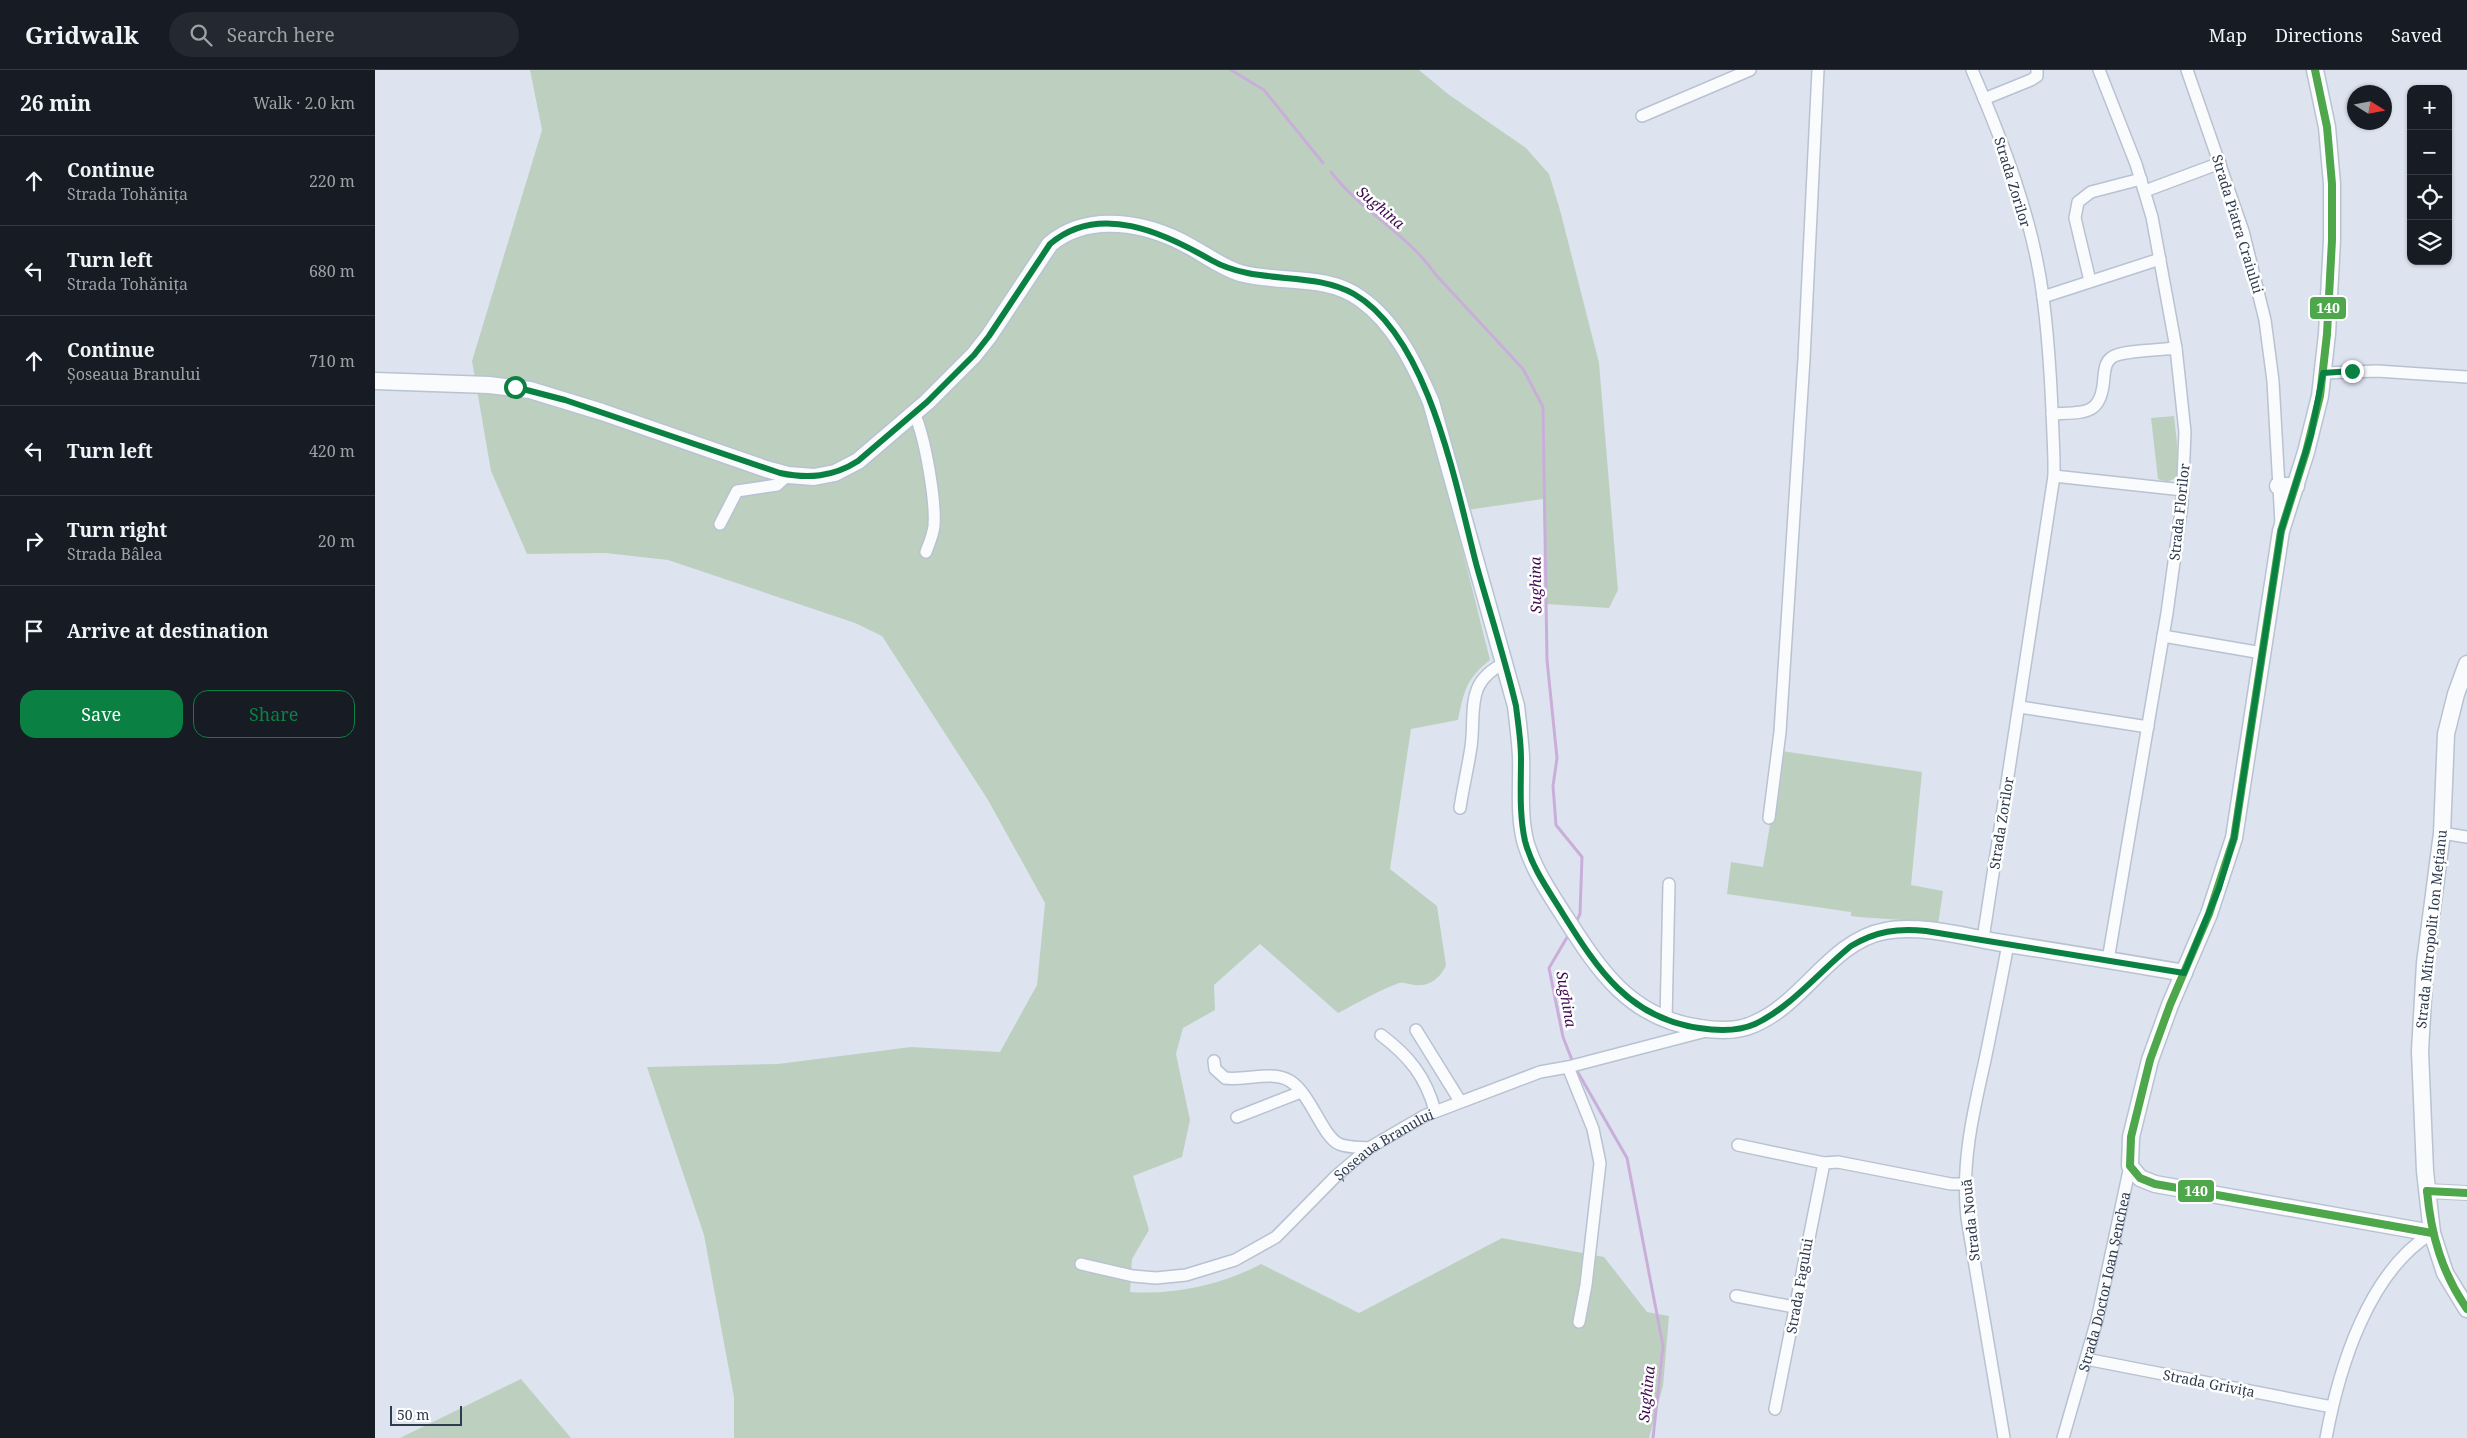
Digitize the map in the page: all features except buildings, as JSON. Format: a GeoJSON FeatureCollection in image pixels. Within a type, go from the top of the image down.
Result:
{"type":"FeatureCollection","features":[{"type":"Feature","properties":{"kind":"main road","name":"Strada Doctor Ioan Șenchea"},"geometry":{"type":"LineString","coordinates":[[2130,1166],[2131,1137],[2150,1060],[2219,888],[2234,838],[2281,531],[2313,425],[2323,373],[2332,240],[2332,178],[2327,128],[2315,70]]}},
{"type":"Feature","properties":{"kind":"main road","name":"Șoseaua Branului"},"geometry":{"type":"LineString","coordinates":[[375,381],[489,385],[530,390],[603,412],[752,465],[788,475],[821,476],[845,468],[879,444],[957,374],[979,349],[1050,244],[1059,236],[1079,227],[1109,224],[1136,226],[1168,236],[1239,273],[1319,283],[1342,288],[1361,299],[1381,317],[1399,342],[1421,380],[1440,430],[1516,706],[1520,731],[1521,811],[1525,842],[1539,874],[1578,937],[1599,968],[1626,997],[1646,1011],[1666,1020],[1710,1030],[1739,1029],[1765,1019],[1846,950],[1885,930],[1911,930],[1983,939],[2184,973]]}},
{"type":"Feature","properties":{"kind":"main road"},"geometry":{"type":"LineString","coordinates":[[2278,486],[2296,486]]}},
{"type":"Feature","properties":{"kind":"main road","name":"Strada Mitropolit Ion Mețianu"},"geometry":{"type":"LineString","coordinates":[[2467,664],[2454,701],[2446,734],[2442,833],[2425,963],[2420,1025],[2421,1098],[2427,1191],[2432,1233],[2445,1273],[2467,1309]]}},
{"type":"Feature","properties":{"kind":"main road"},"geometry":{"type":"LineString","coordinates":[[2130,1166],[2139,1178],[2155,1184],[2432,1233]]}},
{"type":"Feature","properties":{"kind":"street"},"geometry":{"type":"LineString","coordinates":[[1642,116],[1750,70]]}},
{"type":"Feature","properties":{"kind":"street"},"geometry":{"type":"LineString","coordinates":[[1769,818],[1780,732],[1804,358],[1819,70]]}},
{"type":"Feature","properties":{"kind":"street","name":"Strada Zorilor"},"geometry":{"type":"LineString","coordinates":[[1972,70],[2014,180],[2033,250],[2043,297],[2052,414],[2054,476],[1983,939]]}},
{"type":"Feature","properties":{"kind":"street"},"geometry":{"type":"LineString","coordinates":[[1984,99],[2031,80],[2037,76],[2037,70]]}},
{"type":"Feature","properties":{"kind":"street","name":"Strada Florilor"},"geometry":{"type":"LineString","coordinates":[[2099,70],[2145,191],[2160,259],[2176,348],[2184,415],[2183,490],[2163,636],[2108,960]]}},
{"type":"Feature","properties":{"kind":"street","name":"Strada Piatra Craiului"},"geometry":{"type":"LineString","coordinates":[[2187,70],[2243,231],[2265,320],[2273,381],[2281,531]]}},
{"type":"Feature","properties":{"kind":"street"},"geometry":{"type":"LineString","coordinates":[[2145,191],[2220,163]]}},
{"type":"Feature","properties":{"kind":"street"},"geometry":{"type":"LineString","coordinates":[[2090,281],[2075,218],[2077,202],[2091,192],[2141,178]]}},
{"type":"Feature","properties":{"kind":"street"},"geometry":{"type":"LineString","coordinates":[[2043,297],[2160,259]]}},
{"type":"Feature","properties":{"kind":"street"},"geometry":{"type":"LineString","coordinates":[[2052,414],[2086,411],[2097,405],[2103,392],[2106,364],[2114,356],[2176,348]]}},
{"type":"Feature","properties":{"kind":"street"},"geometry":{"type":"LineString","coordinates":[[2323,373],[2377,371],[2467,377]]}},
{"type":"Feature","properties":{"kind":"street"},"geometry":{"type":"LineString","coordinates":[[914,413],[925,443],[933,513],[934,526],[926,552]]}},
{"type":"Feature","properties":{"kind":"street"},"geometry":{"type":"LineString","coordinates":[[721,524],[737,491],[777,485],[788,475]]}},
{"type":"Feature","properties":{"kind":"street"},"geometry":{"type":"LineString","coordinates":[[2054,476],[2183,490]]}},
{"type":"Feature","properties":{"kind":"street"},"geometry":{"type":"LineString","coordinates":[[2163,636],[2262,653]]}},
{"type":"Feature","properties":{"kind":"street"},"geometry":{"type":"LineString","coordinates":[[1459,808],[1471,747],[1475,691],[1487,673],[1505,663]]}},
{"type":"Feature","properties":{"kind":"street"},"geometry":{"type":"LineString","coordinates":[[2020,707],[2148,727]]}},
{"type":"Feature","properties":{"kind":"street"},"geometry":{"type":"LineString","coordinates":[[2442,833],[2467,837]]}},
{"type":"Feature","properties":{"kind":"street"},"geometry":{"type":"LineString","coordinates":[[1666,1020],[1669,884]]}},
{"type":"Feature","properties":{"kind":"street","name":"Strada Nouă"},"geometry":{"type":"LineString","coordinates":[[2004,1438],[1967,1218],[1965,1159],[1971,1119],[2008,944]]}},
{"type":"Feature","properties":{"kind":"street"},"geometry":{"type":"LineString","coordinates":[[1415,1030],[1460,1101]]}},
{"type":"Feature","properties":{"kind":"street","name":"Șoseaua Branului"},"geometry":{"type":"LineString","coordinates":[[1081,1264],[1133,1276],[1156,1278],[1186,1275],[1235,1260],[1276,1237],[1336,1176],[1369,1148],[1435,1111],[1531,1075],[1710,1030]]}},
{"type":"Feature","properties":{"kind":"street"},"geometry":{"type":"LineString","coordinates":[[1381,1035],[1401,1050],[1419,1072],[1430,1094],[1435,1111]]}},
{"type":"Feature","properties":{"kind":"street"},"geometry":{"type":"LineString","coordinates":[[1214,1061],[1215,1069],[1225,1078],[1278,1078],[1291,1082],[1301,1092],[1335,1142],[1349,1147],[1369,1148]]}},
{"type":"Feature","properties":{"kind":"street"},"geometry":{"type":"LineString","coordinates":[[1568,1067],[1593,1129],[1599,1163],[1586,1285],[1579,1322]]}},
{"type":"Feature","properties":{"kind":"street"},"geometry":{"type":"LineString","coordinates":[[1237,1118],[1301,1092]]}},
{"type":"Feature","properties":{"kind":"street"},"geometry":{"type":"LineString","coordinates":[[1738,1145],[1824,1163],[1838,1162],[1951,1184],[1965,1184]]}},
{"type":"Feature","properties":{"kind":"street","name":"Strada Fagului"},"geometry":{"type":"LineString","coordinates":[[1775,1409],[1824,1163]]}},
{"type":"Feature","properties":{"kind":"street","name":"Strada Doctor Ioan Șenchea"},"geometry":{"type":"LineString","coordinates":[[2063,1438],[2097,1320],[2130,1166]]}},
{"type":"Feature","properties":{"kind":"street"},"geometry":{"type":"LineString","coordinates":[[2427,1191],[2467,1193]]}},
{"type":"Feature","properties":{"kind":"street"},"geometry":{"type":"LineString","coordinates":[[2326,1438],[2332,1407],[2348,1355],[2380,1287],[2409,1249],[2432,1233]]}},
{"type":"Feature","properties":{"kind":"street"},"geometry":{"type":"LineString","coordinates":[[1736,1296],[1794,1307]]}},
{"type":"Feature","properties":{"kind":"street","name":"Strada Grivița"},"geometry":{"type":"LineString","coordinates":[[2086,1359],[2332,1407]]}},
{"type":"Feature","properties":{"kind":"green space"},"geometry":{"type":"Polygon","coordinates":[[[530,70],[1419,70],[1448,94],[1526,148],[1549,174],[1599,363],[1618,590],[1609,608],[1546,604],[1543,499],[1453,512],[1490,660],[1476,673],[1467,686],[1458,720],[1411,729],[1390,869],[1437,906],[1446,965],[1444,970],[1438,978],[1430,983],[1413,985],[1399,983],[1338,1013],[1260,944],[1214,985],[1215,1010],[1183,1028],[1176,1054],[1190,1120],[1182,1157],[1133,1176],[1149,1230],[1132,1259],[1130,1292],[1164,1292],[1197,1287],[1230,1278],[1261,1264],[1359,1313],[1502,1238],[1604,1257],[1647,1312],[1669,1316],[1663,1386],[1649,1438],[734,1438],[734,1397],[704,1235],[647,1067],[778,1064],[911,1047],[1000,1052],[1037,985],[1045,903],[988,800],[882,636],[855,623],[668,560],[605,553],[527,554],[491,471],[472,361],[542,130],[530,70]]]}},
{"type":"Feature","properties":{"kind":"green space"},"geometry":{"type":"Polygon","coordinates":[[[2174,416],[2180,471],[2176,478],[2167,482],[2158,479],[2151,418],[2174,416]]]}},
{"type":"Feature","properties":{"kind":"green space"},"geometry":{"type":"Polygon","coordinates":[[[1782,751],[1922,772],[1911,885],[1943,891],[1938,925],[1851,916],[1851,912],[1727,894],[1731,862],[1763,867],[1782,751]]]}},
{"type":"Feature","properties":{"kind":"green space"},"geometry":{"type":"Polygon","coordinates":[[[521,1379],[571,1438],[400,1438],[521,1379]]]}},
{"type":"Feature","properties":{"kind":"waterway","name":"Sughina"},"geometry":{"type":"LineString","coordinates":[[1231,70],[1264,90],[1323,163]]}},
{"type":"Feature","properties":{"kind":"waterway","name":"Sughina"},"geometry":{"type":"LineString","coordinates":[[1331,172],[1356,199],[1425,260],[1436,275],[1523,369],[1543,407],[1547,660],[1557,758],[1553,786],[1556,825],[1582,857],[1580,914],[1575,924]]}},
{"type":"Feature","properties":{"kind":"waterway","name":"Sughina"},"geometry":{"type":"LineString","coordinates":[[1569,934],[1549,968],[1563,1037],[1572,1060]]}},
{"type":"Feature","properties":{"kind":"waterway","name":"Sughina"},"geometry":{"type":"LineString","coordinates":[[1576,1069],[1627,1158],[1663,1346],[1653,1438]]}},
{"type":"Feature","properties":{"kind":"transit line","name":"140"},"geometry":{"type":"LineString","coordinates":[[2315,70],[2327,127],[2332,184],[2332,240],[2327,334],[2320,396],[2306,452],[2281,531],[2234,838],[2209,914],[2170,1005],[2150,1060],[2131,1137],[2130,1166],[2140,1178],[2155,1184],[2432,1233]]}},
{"type":"Feature","properties":{"kind":"transit line","name":"140"},"geometry":{"type":"LineString","coordinates":[[2427,1191],[2431,1223],[2439,1253],[2451,1282],[2467,1309]]}},
{"type":"Feature","properties":{"kind":"transit line","name":"140"},"geometry":{"type":"LineString","coordinates":[[2427,1191],[2467,1193]]}},
{"type":"Feature","properties":{"kind":"route"},"geometry":{"type":"LineString","coordinates":[[515,387],[603,412],[752,465],[797,476],[821,476],[840,471],[858,461],[957,374],[989,336],[1037,260],[1050,244],[1059,236],[1079,227],[1109,224],[1136,226],[1168,236],[1239,273],[1319,283],[1342,288],[1352,293],[1381,317],[1390,328],[1412,361],[1431,402],[1449,459],[1516,706],[1520,731],[1521,811],[1525,842],[1539,874],[1587,952],[1609,980],[1626,997],[1646,1011],[1672,1022],[1710,1030],[1724,1030],[1739,1029],[1765,1019],[1777,1011],[1851,946],[1885,930],[1926,931],[1983,939],[2184,973],[2219,888],[2234,838],[2240,809],[2281,531],[2311,435],[2323,373],[2352,371]]}}]}
